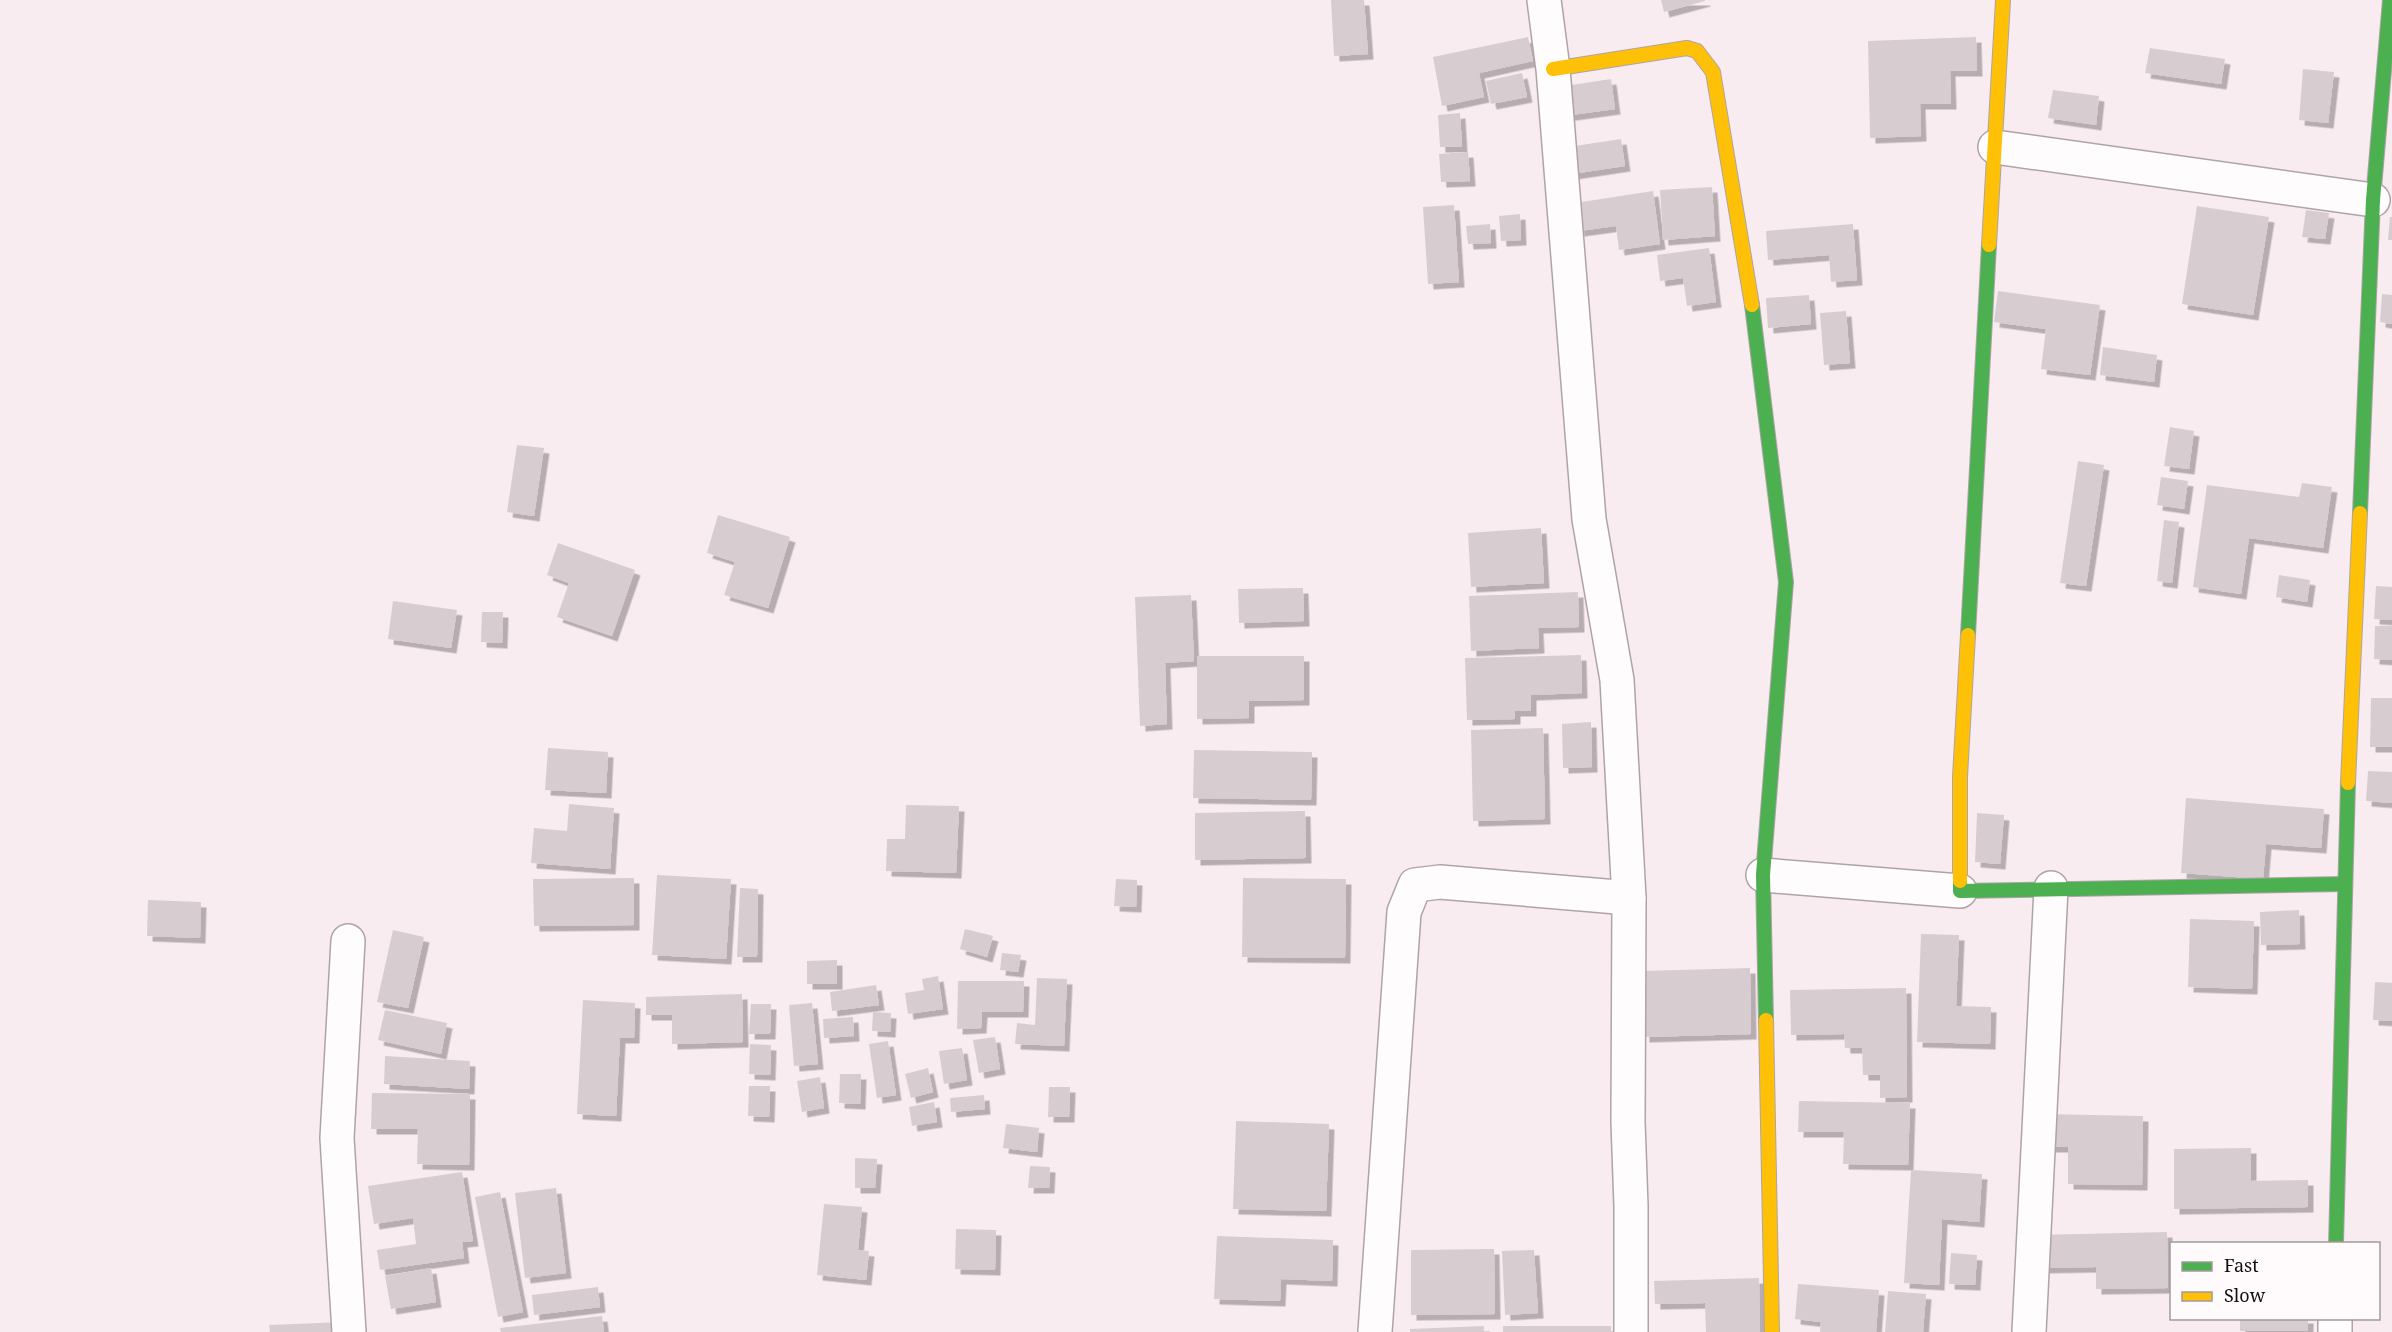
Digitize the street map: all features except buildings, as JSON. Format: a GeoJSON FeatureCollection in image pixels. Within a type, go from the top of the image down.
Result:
{"type":"FeatureCollection","features":[{"type":"Feature","properties":{"kind":"street"},"geometry":{"type":"LineString","coordinates":[[1545,0],[1553,69],[1589,519],[1617,680],[1629,898],[1628,1122],[1632,1332]]}},
{"type":"Feature","properties":{"kind":"street"},"geometry":{"type":"LineString","coordinates":[[1960,891],[1960,777],[2003,0]]}},
{"type":"Feature","properties":{"kind":"street"},"geometry":{"type":"LineString","coordinates":[[2336,1242],[2344,884],[2373,200],[2390,0]]}},
{"type":"Feature","properties":{"kind":"street"},"geometry":{"type":"LineString","coordinates":[[1553,69],[1687,48],[1697,51],[1713,72],[1749,279],[1786,582],[1763,874],[1772,1332]]}},
{"type":"Feature","properties":{"kind":"street"},"geometry":{"type":"LineString","coordinates":[[1995,147],[2373,200]]}},
{"type":"Feature","properties":{"kind":"street"},"geometry":{"type":"LineString","coordinates":[[1763,874],[1960,891],[2344,884]]}},
{"type":"Feature","properties":{"kind":"street"},"geometry":{"type":"LineString","coordinates":[[1375,1332],[1404,912],[1415,885],[1440,882],[1629,898]]}},
{"type":"Feature","properties":{"kind":"street"},"geometry":{"type":"LineString","coordinates":[[2029,1332],[2051,888]]}},
{"type":"Feature","properties":{"kind":"street"},"geometry":{"type":"LineString","coordinates":[[348,941],[337,1138],[349,1332]]}},
{"type":"Feature","properties":{"kind":"traffic: fast"},"geometry":{"type":"LineString","coordinates":[[2360,513],[2373,200],[2390,0]]}},
{"type":"Feature","properties":{"kind":"traffic: fast"},"geometry":{"type":"LineString","coordinates":[[1968,635],[1989,245]]}},
{"type":"Feature","properties":{"kind":"traffic: fast"},"geometry":{"type":"LineString","coordinates":[[1752,305],[1786,582],[1763,875],[1766,1020]]}},
{"type":"Feature","properties":{"kind":"traffic: fast"},"geometry":{"type":"LineString","coordinates":[[2336,1242],[2348,783]]}},
{"type":"Feature","properties":{"kind":"traffic: fast"},"geometry":{"type":"LineString","coordinates":[[1960,881],[1960,891],[2344,884]]}},
{"type":"Feature","properties":{"kind":"traffic: slow"},"geometry":{"type":"LineString","coordinates":[[1989,245],[2003,0]]}},
{"type":"Feature","properties":{"kind":"traffic: slow"},"geometry":{"type":"LineString","coordinates":[[1553,69],[1687,48],[1697,51],[1713,72],[1752,305]]}},
{"type":"Feature","properties":{"kind":"traffic: slow"},"geometry":{"type":"LineString","coordinates":[[2348,783],[2360,513]]}},
{"type":"Feature","properties":{"kind":"traffic: slow"},"geometry":{"type":"LineString","coordinates":[[1960,881],[1960,777],[1968,635]]}},
{"type":"Feature","properties":{"kind":"traffic: slow"},"geometry":{"type":"LineString","coordinates":[[1766,1020],[1772,1332]]}}]}
